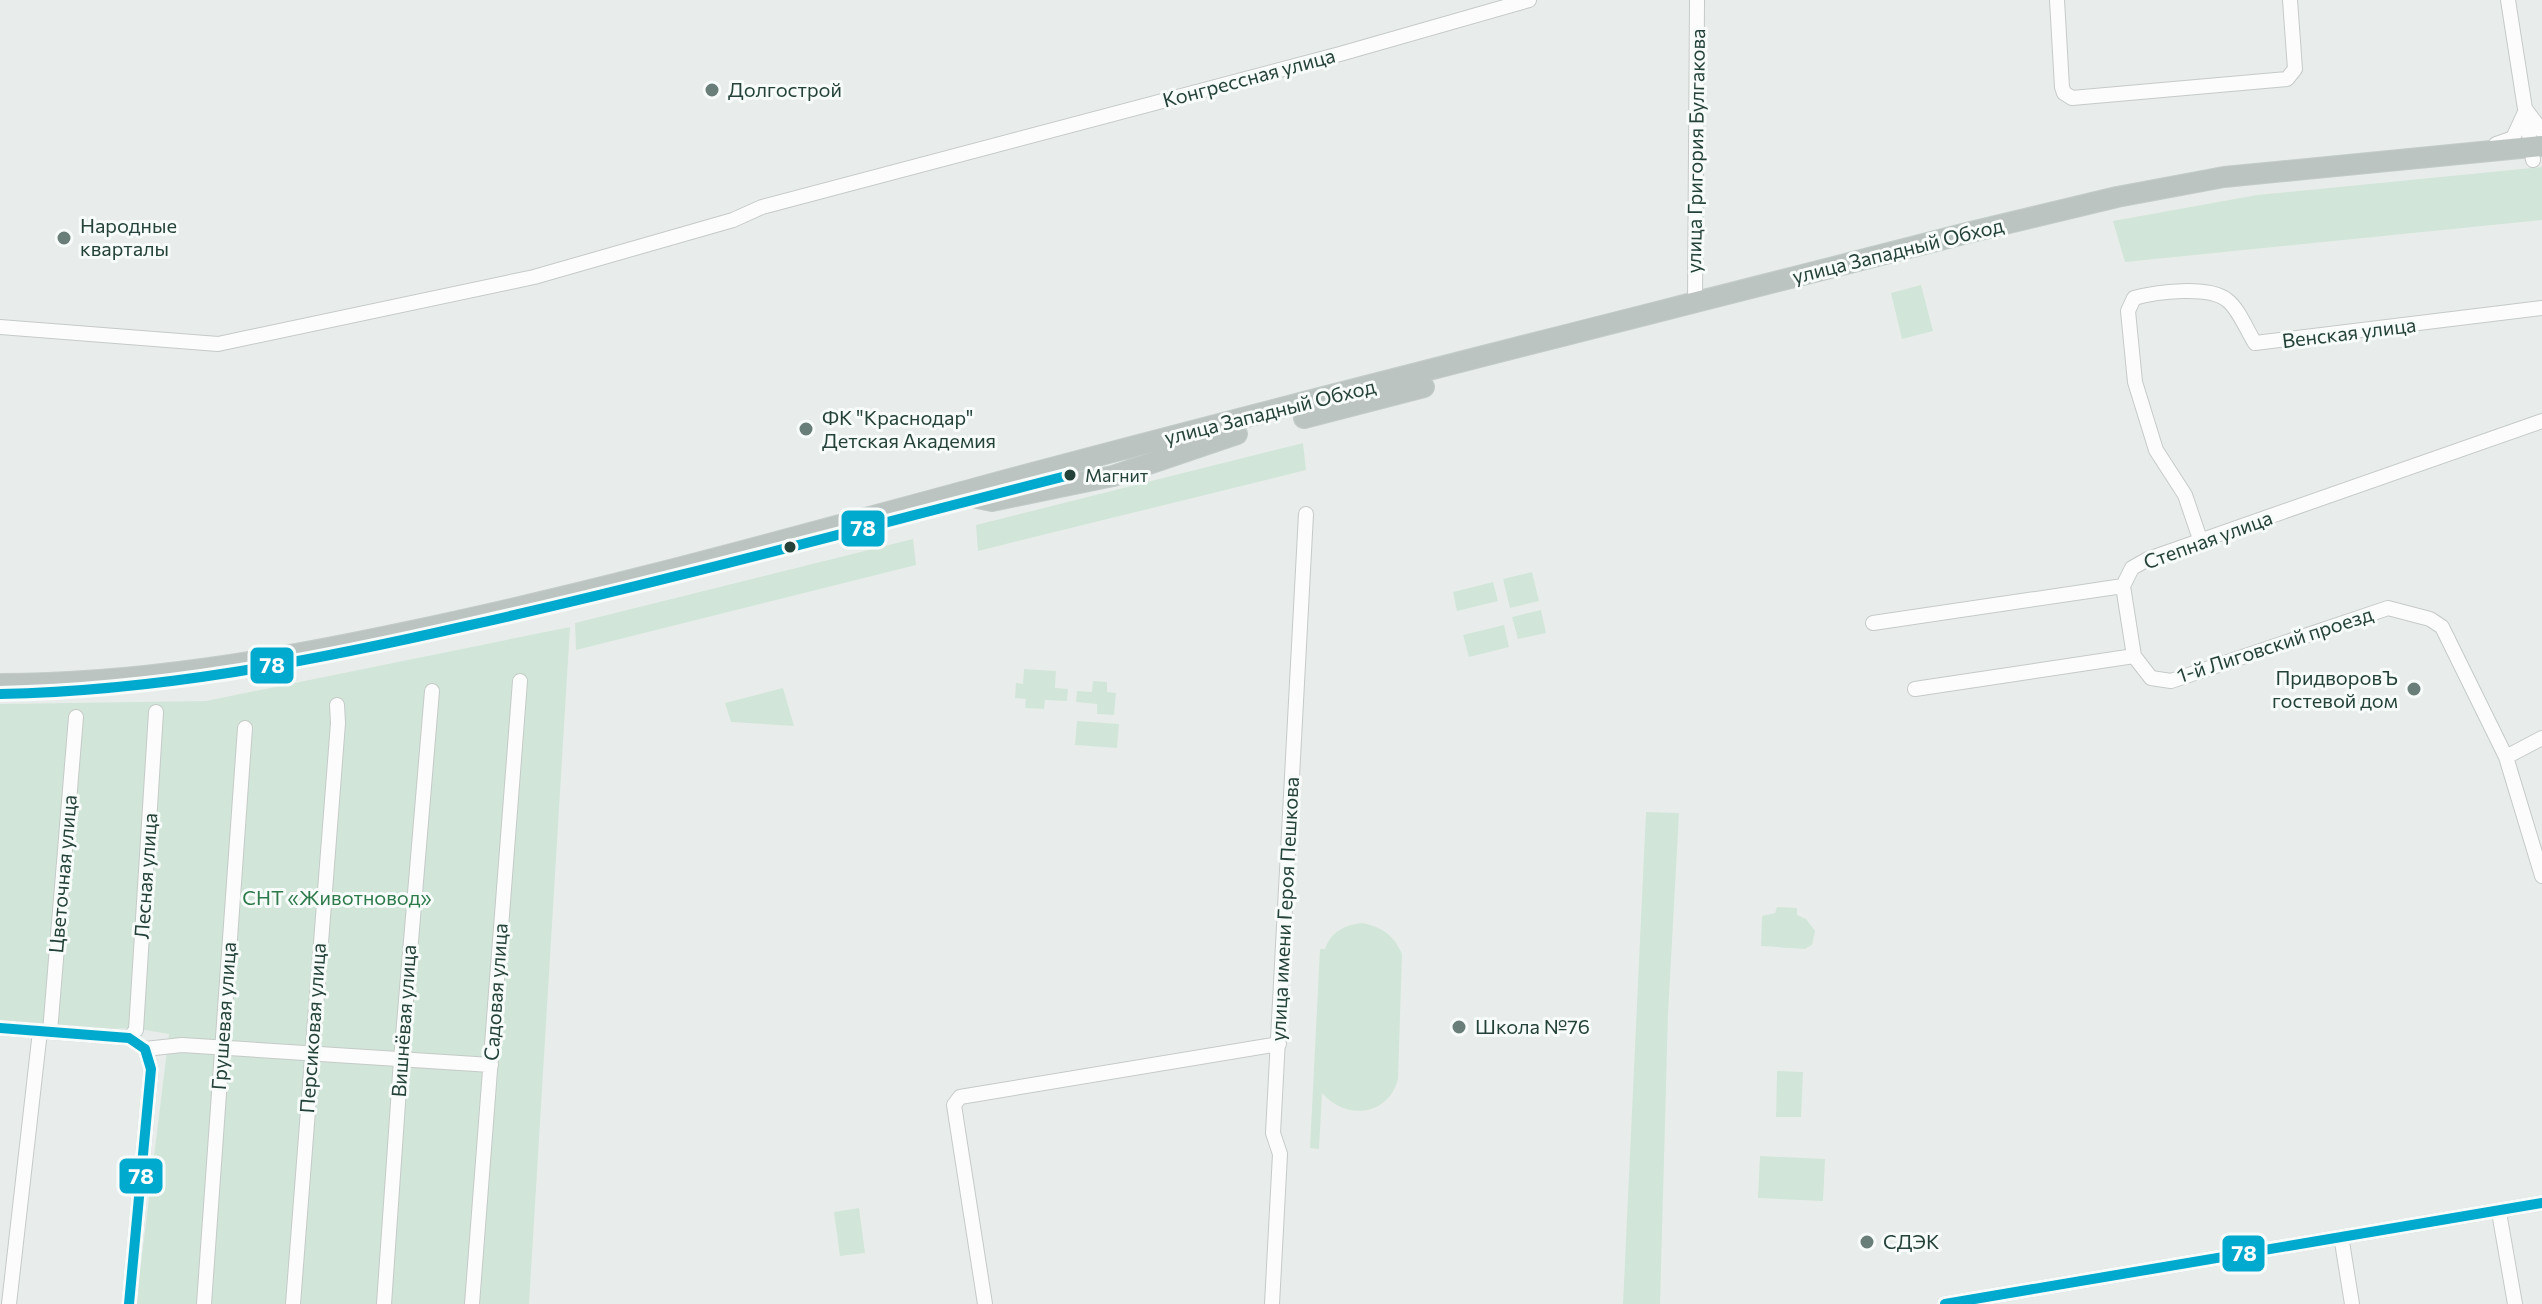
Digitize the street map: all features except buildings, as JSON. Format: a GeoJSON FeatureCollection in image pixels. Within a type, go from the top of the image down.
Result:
{"type":"FeatureCollection","features":[{"type":"Feature","properties":{"kind":"highway","name":"улица Западный Обход"},"geometry":{"type":"LineString","coordinates":[[0,684],[60,684],[160,675],[293,656],[454,623],[1967,233],[2175,185],[2331,165],[2538,149]]}},
{"type":"Feature","properties":{"kind":"highway","name":"улица Западный Обход"},"geometry":{"type":"LineString","coordinates":[[0,694],[85,693],[295,663],[612,593],[977,498],[1366,403],[1917,253],[2097,213],[2270,181],[2538,149]]}},
{"type":"Feature","properties":{"kind":"street","name":"Конгрессная улица"},"geometry":{"type":"LineString","coordinates":[[0,327],[218,344],[534,277],[733,220],[762,207],[1340,54],[1529,0]]}},
{"type":"Feature","properties":{"kind":"street","name":"улица Григория Булгакова"},"geometry":{"type":"LineString","coordinates":[[1695,303],[1697,0]]}},
{"type":"Feature","properties":{"kind":"street"},"geometry":{"type":"LineString","coordinates":[[2057,0],[2062,87],[2064,93],[2072,98],[2287,79],[2295,69],[2290,0]]}},
{"type":"Feature","properties":{"kind":"street"},"geometry":{"type":"LineString","coordinates":[[2508,0],[2526,110],[2538,149]]}},
{"type":"Feature","properties":{"kind":"street"},"geometry":{"type":"LineString","coordinates":[[2175,185],[2235,172],[2315,161],[2493,145],[2513,138],[2526,110]]}},
{"type":"Feature","properties":{"kind":"street","name":"Венская улица"},"geometry":{"type":"LineString","coordinates":[[2201,542],[2185,495],[2156,450],[2135,382],[2128,311],[2134,298],[2155,292],[2210,293],[2228,301],[2255,343],[2542,308]]}},
{"type":"Feature","properties":{"kind":"street","name":"Степная улица"},"geometry":{"type":"LineString","coordinates":[[1873,623],[2123,586],[2132,568],[2148,559],[2542,421]]}},
{"type":"Feature","properties":{"kind":"street","name":"улица имени Героя Пешкова"},"geometry":{"type":"LineString","coordinates":[[1272,1304],[1280,1154],[1273,1133],[1306,514]]}},
{"type":"Feature","properties":{"kind":"street"},"geometry":{"type":"LineString","coordinates":[[1915,689],[2134,656],[2123,586]]}},
{"type":"Feature","properties":{"kind":"street","name":"1-й Лиговский проезд"},"geometry":{"type":"LineString","coordinates":[[2134,656],[2151,678],[2171,681],[2388,608],[2430,619],[2442,627],[2506,757],[2536,833],[2542,876]]}},
{"type":"Feature","properties":{"kind":"street","name":"Садовая улица"},"geometry":{"type":"LineString","coordinates":[[472,1304],[520,681]]}},
{"type":"Feature","properties":{"kind":"street","name":"Вишнёвая улица"},"geometry":{"type":"LineString","coordinates":[[384,1304],[432,691]]}},
{"type":"Feature","properties":{"kind":"street","name":"Персиковая улица"},"geometry":{"type":"LineString","coordinates":[[293,1304],[337,705]]}},
{"type":"Feature","properties":{"kind":"street","name":"Лесная улица"},"geometry":{"type":"LineString","coordinates":[[129,1038],[136,1030],[156,712]]}},
{"type":"Feature","properties":{"kind":"street","name":"Цветочная улица"},"geometry":{"type":"LineString","coordinates":[[9,1304],[45,1031],[76,717]]}},
{"type":"Feature","properties":{"kind":"street","name":"Грушевая улица"},"geometry":{"type":"LineString","coordinates":[[204,1304],[245,728]]}},
{"type":"Feature","properties":{"kind":"street"},"geometry":{"type":"LineString","coordinates":[[2506,757],[2542,738]]}},
{"type":"Feature","properties":{"kind":"street"},"geometry":{"type":"LineString","coordinates":[[0,1028],[129,1038],[145,1049],[151,1069],[129,1304]]}},
{"type":"Feature","properties":{"kind":"street"},"geometry":{"type":"LineString","coordinates":[[985,1304],[954,1105],[956,1100],[1279,1044]]}},
{"type":"Feature","properties":{"kind":"street"},"geometry":{"type":"LineString","coordinates":[[145,1049],[182,1045],[491,1065]]}},
{"type":"Feature","properties":{"kind":"street"},"geometry":{"type":"LineString","coordinates":[[1945,1304],[2031,1296],[2542,1203]]}},
{"type":"Feature","properties":{"kind":"street"},"geometry":{"type":"LineString","coordinates":[[1971,1304],[2542,1211]]}},
{"type":"Feature","properties":{"kind":"street"},"geometry":{"type":"LineString","coordinates":[[2500,1218],[2515,1304]]}},
{"type":"Feature","properties":{"kind":"street"},"geometry":{"type":"LineString","coordinates":[[2342,1242],[2352,1304]]}},
{"type":"Feature","properties":{"kind":"green space"},"geometry":{"type":"Polygon","coordinates":[[[2542,167],[2542,220],[2125,262],[2113,221],[2257,195],[2542,167]]]}},
{"type":"Feature","properties":{"kind":"green space"},"geometry":{"type":"Polygon","coordinates":[[[1921,285],[1933,331],[1902,339],[1891,293],[1921,285]]]}},
{"type":"Feature","properties":{"kind":"green space"},"geometry":{"type":"Polygon","coordinates":[[[1303,443],[1306,470],[978,551],[976,525],[1303,443]]]}},
{"type":"Feature","properties":{"kind":"green space"},"geometry":{"type":"Polygon","coordinates":[[[913,539],[916,565],[576,650],[575,623],[913,539]]]}},
{"type":"Feature","properties":{"kind":"green space"},"geometry":{"type":"Polygon","coordinates":[[[1532,572],[1539,601],[1510,608],[1503,579],[1532,572]]]}},
{"type":"Feature","properties":{"kind":"green space"},"geometry":{"type":"Polygon","coordinates":[[[1493,582],[1498,601],[1457,611],[1453,592],[1493,582]]]}},
{"type":"Feature","properties":{"kind":"green space"},"geometry":{"type":"Polygon","coordinates":[[[1541,610],[1546,633],[1518,639],[1512,617],[1541,610]]]}},
{"type":"Feature","properties":{"kind":"green space"},"geometry":{"type":"Polygon","coordinates":[[[1504,625],[1509,647],[1469,657],[1463,635],[1504,625]]]}},
{"type":"Feature","properties":{"kind":"green space","name":"СНТ «Животновод»"},"geometry":{"type":"Polygon","coordinates":[[[570,627],[529,1304],[136,1304],[169,1034],[133,1028],[50,1032],[0,1028],[0,704],[206,701],[570,627]]]}},
{"type":"Feature","properties":{"kind":"green space"},"geometry":{"type":"Polygon","coordinates":[[[1024,669],[1056,671],[1055,688],[1068,689],[1067,701],[1045,700],[1044,709],[1025,708],[1026,699],[1015,698],[1016,683],[1023,684],[1024,669]]]}},
{"type":"Feature","properties":{"kind":"green space"},"geometry":{"type":"Polygon","coordinates":[[[1093,681],[1107,682],[1107,692],[1116,693],[1114,715],[1097,714],[1097,704],[1076,702],[1077,691],[1092,692],[1093,681]]]}},
{"type":"Feature","properties":{"kind":"green space"},"geometry":{"type":"Polygon","coordinates":[[[783,688],[794,726],[731,722],[725,703],[783,688]]]}},
{"type":"Feature","properties":{"kind":"green space"},"geometry":{"type":"Polygon","coordinates":[[[1077,721],[1119,724],[1117,748],[1075,745],[1077,721]]]}},
{"type":"Feature","properties":{"kind":"green space"},"geometry":{"type":"Polygon","coordinates":[[[1646,812],[1679,813],[1668,1014],[1660,1304],[1623,1304],[1646,812]]]}},
{"type":"Feature","properties":{"kind":"green space"},"geometry":{"type":"Polygon","coordinates":[[[1777,907],[1797,908],[1797,915],[1806,919],[1815,931],[1812,945],[1805,949],[1761,946],[1762,916],[1775,913],[1777,907]]]}},
{"type":"Feature","properties":{"kind":"green space"},"geometry":{"type":"Polygon","coordinates":[[[1362,923],[1386,933],[1402,954],[1398,1079],[1385,1101],[1365,1110],[1342,1108],[1322,1093],[1319,1149],[1310,1148],[1320,949],[1325,949],[1339,930],[1362,923]]]}},
{"type":"Feature","properties":{"kind":"green space"},"geometry":{"type":"Polygon","coordinates":[[[1777,1071],[1803,1072],[1801,1117],[1776,1117],[1777,1071]]]}},
{"type":"Feature","properties":{"kind":"green space"},"geometry":{"type":"Polygon","coordinates":[[[1760,1156],[1825,1159],[1823,1201],[1758,1198],[1760,1156]]]}},
{"type":"Feature","properties":{"kind":"green space"},"geometry":{"type":"Polygon","coordinates":[[[859,1208],[865,1253],[840,1256],[834,1212],[859,1208]]]}},
{"type":"Feature","properties":{"kind":"transit line","name":"78"},"geometry":{"type":"LineString","coordinates":[[0,694],[59,692],[176,680],[350,651],[617,591],[1070,475]]}},
{"type":"Feature","properties":{"kind":"transit line","name":"78"},"geometry":{"type":"LineString","coordinates":[[0,1028],[129,1038],[145,1049]]}},
{"type":"Feature","properties":{"kind":"transit line","name":"78"},"geometry":{"type":"LineString","coordinates":[[129,1304],[151,1069],[145,1049]]}},
{"type":"Feature","properties":{"kind":"transit line","name":"78"},"geometry":{"type":"LineString","coordinates":[[1945,1304],[2542,1203]]}},
{"type":"Feature","properties":{"kind":"place","name":"Долгострой"},"geometry":{"type":"Point","coordinates":[712,90]}},
{"type":"Feature","properties":{"kind":"place","name":"Народные кварталы"},"geometry":{"type":"Point","coordinates":[64,238]}},
{"type":"Feature","properties":{"kind":"place","name":"ФК \"Краснодар\" Детская Академия"},"geometry":{"type":"Point","coordinates":[806,429]}},
{"type":"Feature","properties":{"kind":"place","name":"Магнит"},"geometry":{"type":"Point","coordinates":[1070,475]}},
{"type":"Feature","properties":{"kind":"place","name":"ПридворовЪ гостевой дом"},"geometry":{"type":"Point","coordinates":[2414,689]}},
{"type":"Feature","properties":{"kind":"place","name":"Школа №76"},"geometry":{"type":"Point","coordinates":[1459,1027]}},
{"type":"Feature","properties":{"kind":"place","name":"СДЭК"},"geometry":{"type":"Point","coordinates":[1867,1242]}}]}
